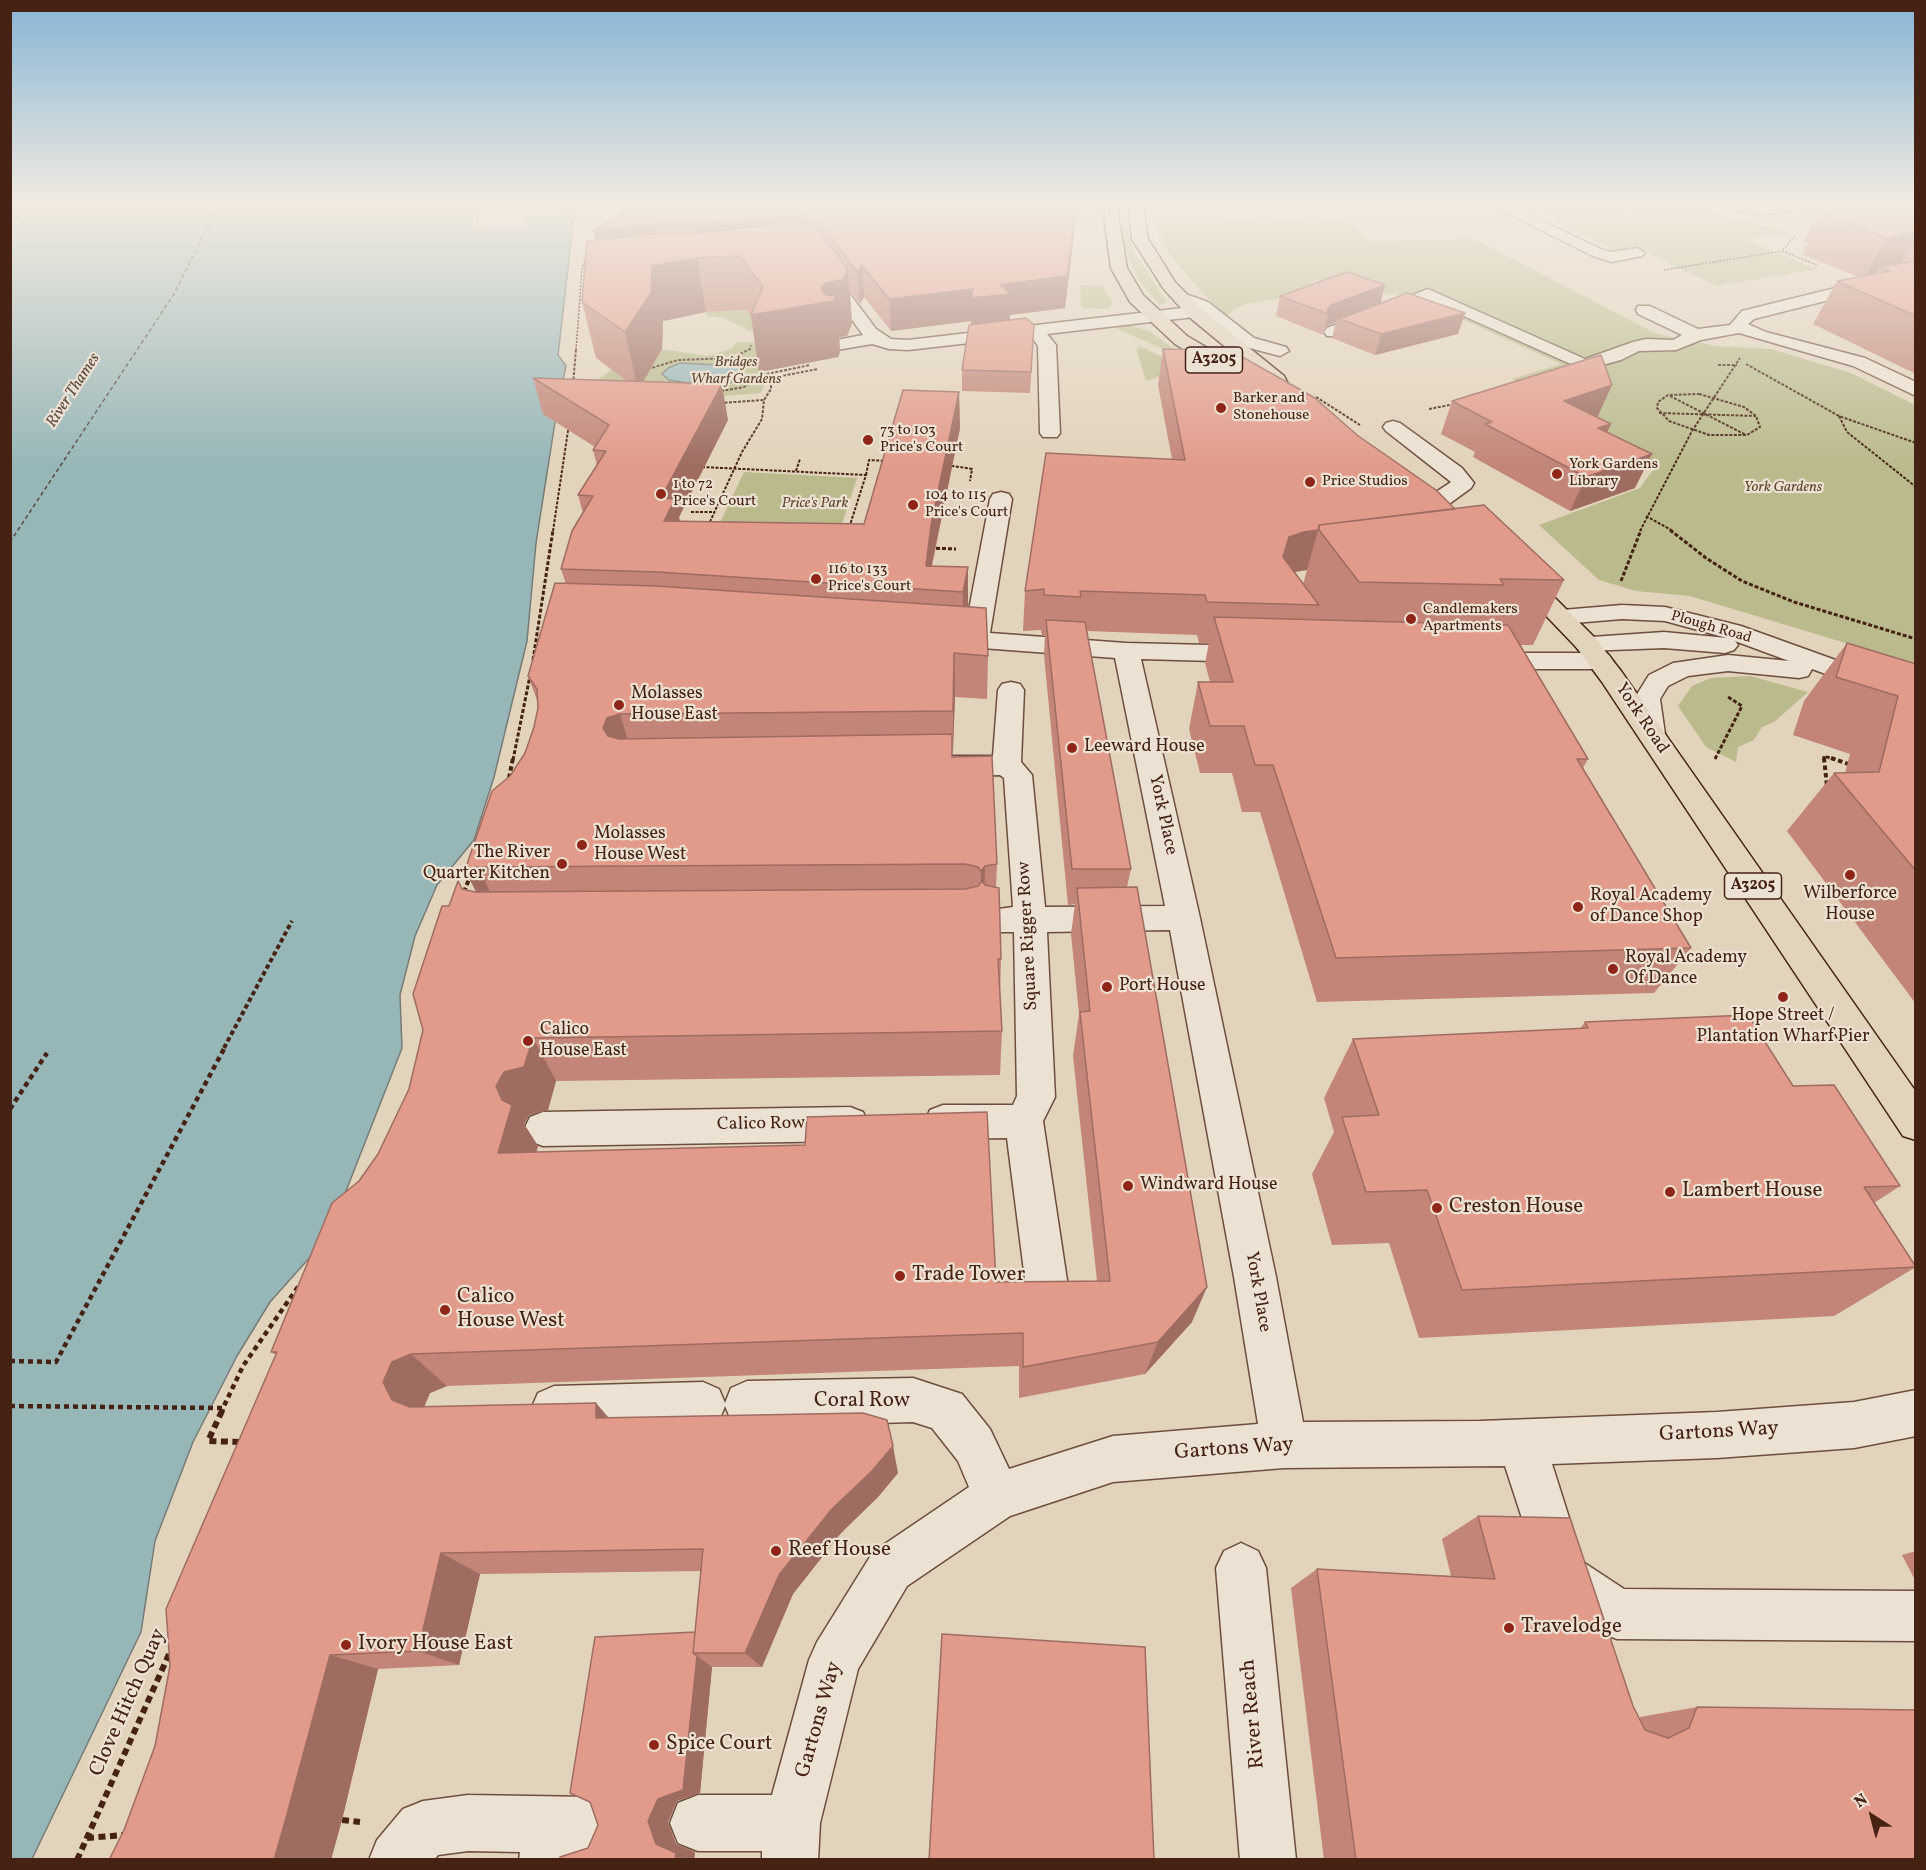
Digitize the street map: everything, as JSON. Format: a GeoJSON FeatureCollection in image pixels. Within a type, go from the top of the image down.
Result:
{"type":"FeatureCollection","features":[{"type":"Feature","properties":{"kind":"highway","name":"A3205"},"geometry":{"type":"LineString","coordinates":[[1133,293],[1153,316],[1181,340],[1254,383],[1307,399]]}},
{"type":"Feature","properties":{"kind":"highway","name":"A3205"},"geometry":{"type":"LineString","coordinates":[[1177,293],[1194,312],[1277,380],[1283,392]]}},
{"type":"Feature","properties":{"kind":"highway"},"geometry":{"type":"LineString","coordinates":[[1433,492],[1458,515]]}},
{"type":"Feature","properties":{"kind":"highway","name":"York Road"},"geometry":{"type":"LineString","coordinates":[[1505,561],[1562,617],[1593,652],[1916,1124]]}},
{"type":"Feature","properties":{"kind":"street"},"geometry":{"type":"LineString","coordinates":[[843,293],[876,338],[889,344],[908,345],[1194,312]]}},
{"type":"Feature","properties":{"kind":"street"},"geometry":{"type":"LineString","coordinates":[[1562,372],[1615,356],[1633,347],[1647,344],[1676,345],[1696,335],[1716,332],[1741,323],[1748,315],[1828,293]]}},
{"type":"Feature","properties":{"kind":"street"},"geometry":{"type":"LineString","coordinates":[[1334,332],[1428,294],[1584,365]]}},
{"type":"Feature","properties":{"kind":"street"},"geometry":{"type":"LineString","coordinates":[[1180,297],[1202,306],[1248,342],[1280,351]]}},
{"type":"Feature","properties":{"kind":"street"},"geometry":{"type":"LineString","coordinates":[[1644,310],[1696,335]]}},
{"type":"Feature","properties":{"kind":"street"},"geometry":{"type":"LineString","coordinates":[[1741,323],[1872,368],[1916,390]]}},
{"type":"Feature","properties":{"kind":"street"},"geometry":{"type":"LineString","coordinates":[[1034,329],[1047,345],[1050,433]]}},
{"type":"Feature","properties":{"kind":"street"},"geometry":{"type":"LineString","coordinates":[[837,345],[876,338]]}},
{"type":"Feature","properties":{"kind":"street"},"geometry":{"type":"LineString","coordinates":[[1872,368],[1905,363]]}},
{"type":"Feature","properties":{"kind":"street"},"geometry":{"type":"LineString","coordinates":[[1393,427],[1455,472],[1463,483],[1433,492]]}},
{"type":"Feature","properties":{"kind":"street"},"geometry":{"type":"LineString","coordinates":[[977,639],[979,614],[1001,499]]}},
{"type":"Feature","properties":{"kind":"street","name":"Plough Road"},"geometry":{"type":"LineString","coordinates":[[1562,617],[1622,612],[1665,614],[1732,631],[1916,699]]}},
{"type":"Feature","properties":{"kind":"street"},"geometry":{"type":"LineString","coordinates":[[915,635],[1126,651],[1280,655]]}},
{"type":"Feature","properties":{"kind":"street","name":"Plough Road"},"geometry":{"type":"LineString","coordinates":[[1593,652],[1693,641],[1786,652]]}},
{"type":"Feature","properties":{"kind":"street","name":"York Place"},"geometry":{"type":"LineString","coordinates":[[1126,651],[1184,918],[1255,1277],[1284,1445]]}},
{"type":"Feature","properties":{"kind":"street"},"geometry":{"type":"LineString","coordinates":[[1459,660],[1593,652]]}},
{"type":"Feature","properties":{"kind":"street"},"geometry":{"type":"LineString","coordinates":[[1651,734],[1647,699],[1658,681],[1682,669],[1704,665],[1737,664],[1854,676]]}},
{"type":"Feature","properties":{"kind":"street","name":"Square Rigger Row"},"geometry":{"type":"LineString","coordinates":[[1011,690],[1012,770],[1030,921],[1030,1109],[1047,1287]]}},
{"type":"Feature","properties":{"kind":"street"},"geometry":{"type":"LineString","coordinates":[[926,766],[1012,770]]}},
{"type":"Feature","properties":{"kind":"street"},"geometry":{"type":"LineString","coordinates":[[996,920],[1184,918]]}},
{"type":"Feature","properties":{"kind":"street","name":"Calico Row"},"geometry":{"type":"LineString","coordinates":[[543,1129],[895,1123],[1030,1109]]}},
{"type":"Feature","properties":{"kind":"street","name":"Coral Row"},"geometry":{"type":"LineString","coordinates":[[747,1404],[913,1400],[946,1410],[974,1445],[997,1496]]}},
{"type":"Feature","properties":{"kind":"street"},"geometry":{"type":"LineString","coordinates":[[517,1410],[703,1405]]}},
{"type":"Feature","properties":{"kind":"street","name":"Gartons Way"},"geometry":{"type":"LineString","coordinates":[[791,1841],[835,1660],[890,1569],[997,1496],[1113,1459],[1284,1445],[1521,1442],[1717,1435],[1854,1425],[1916,1413]]}},
{"type":"Feature","properties":{"kind":"street"},"geometry":{"type":"LineString","coordinates":[[1521,1442],[1588,1648]]}},
{"type":"Feature","properties":{"kind":"street","name":"River Reach"},"geometry":{"type":"LineString","coordinates":[[1241,1568],[1268,1860]]}},
{"type":"Feature","properties":{"kind":"street"},"geometry":{"type":"LineString","coordinates":[[1566,1580],[1617,1614],[1916,1616]]}},
{"type":"Feature","properties":{"kind":"street"},"geometry":{"type":"LineString","coordinates":[[397,1860],[423,1829],[468,1823],[564,1836]]}},
{"type":"Feature","properties":{"kind":"street"},"geometry":{"type":"LineString","coordinates":[[698,1823],[791,1841]]}},
{"type":"Feature","properties":{"kind":"path"},"geometry":{"type":"LineString","coordinates":[[572,392],[582,293]]}},
{"type":"Feature","properties":{"kind":"path"},"geometry":{"type":"LineString","coordinates":[[1618,588],[1646,516],[1692,431],[1740,361],[1741,346],[1716,332]]}},
{"type":"Feature","properties":{"kind":"path"},"geometry":{"type":"LineString","coordinates":[[642,370],[678,360],[732,358],[750,350],[752,345]]}},
{"type":"Feature","properties":{"kind":"path"},"geometry":{"type":"LineString","coordinates":[[1740,361],[1798,391],[1839,416],[1916,443]]}},
{"type":"Feature","properties":{"kind":"path"},"geometry":{"type":"LineString","coordinates":[[714,392],[744,387],[762,375],[818,363]]}},
{"type":"Feature","properties":{"kind":"path"},"geometry":{"type":"LineString","coordinates":[[1668,395],[1747,435]]}},
{"type":"Feature","properties":{"kind":"path"},"geometry":{"type":"LineString","coordinates":[[1668,395],[1714,396],[1744,407],[1756,416],[1760,427],[1747,435],[1726,436],[1692,431],[1668,421],[1659,412],[1658,402],[1668,395]]}},
{"type":"Feature","properties":{"kind":"path"},"geometry":{"type":"LineString","coordinates":[[1307,399],[1365,428]]}},
{"type":"Feature","properties":{"kind":"path"},"geometry":{"type":"LineString","coordinates":[[706,530],[742,452],[762,419],[764,400],[748,403],[716,403]]}},
{"type":"Feature","properties":{"kind":"path"},"geometry":{"type":"LineString","coordinates":[[1429,409],[1465,402]]}},
{"type":"Feature","properties":{"kind":"path"},"geometry":{"type":"LineString","coordinates":[[1659,412],[1756,416]]}},
{"type":"Feature","properties":{"kind":"path"},"geometry":{"type":"LineString","coordinates":[[507,784],[512,773],[541,616],[570,413]]}},
{"type":"Feature","properties":{"kind":"path"},"geometry":{"type":"LineString","coordinates":[[1839,416],[1847,432],[1916,487]]}},
{"type":"Feature","properties":{"kind":"path"},"geometry":{"type":"LineString","coordinates":[[796,471],[800,459]]}},
{"type":"Feature","properties":{"kind":"path"},"geometry":{"type":"LineString","coordinates":[[847,535],[869,460],[892,461]]}},
{"type":"Feature","properties":{"kind":"path"},"geometry":{"type":"LineString","coordinates":[[940,462],[972,469],[970,480]]}},
{"type":"Feature","properties":{"kind":"path"},"geometry":{"type":"LineString","coordinates":[[699,467],[866,475]]}},
{"type":"Feature","properties":{"kind":"path"},"geometry":{"type":"LineString","coordinates":[[691,512],[714,512]]}},
{"type":"Feature","properties":{"kind":"path"},"geometry":{"type":"LineString","coordinates":[[1646,516],[1676,533],[1706,558],[1742,581],[1794,602],[1916,639]]}},
{"type":"Feature","properties":{"kind":"path"},"geometry":{"type":"LineString","coordinates":[[920,547],[942,548]]}},
{"type":"Feature","properties":{"kind":"path"},"geometry":{"type":"LineString","coordinates":[[1712,765],[1742,706],[1722,694]]}},
{"type":"Feature","properties":{"kind":"path"},"geometry":{"type":"LineString","coordinates":[[1827,792],[1824,756],[1854,766]]}},
{"type":"Feature","properties":{"kind":"path"},"geometry":{"type":"LineString","coordinates":[[512,773],[521,772]]}},
{"type":"Feature","properties":{"kind":"path"},"geometry":{"type":"LineString","coordinates":[[459,903],[472,871]]}},
{"type":"Feature","properties":{"kind":"path"},"geometry":{"type":"LineString","coordinates":[[10,1360],[56,1362],[292,921]]}},
{"type":"Feature","properties":{"kind":"path"},"geometry":{"type":"LineString","coordinates":[[10,1109],[47,1053]]}},
{"type":"Feature","properties":{"kind":"path"},"geometry":{"type":"LineString","coordinates":[[252,1443],[208,1441],[249,1357],[272,1321],[306,1278]]}},
{"type":"Feature","properties":{"kind":"path"},"geometry":{"type":"LineString","coordinates":[[10,1406],[209,1410],[223,1408]]}},
{"type":"Feature","properties":{"kind":"path","name":"Clove Hitch Quay"},"geometry":{"type":"LineString","coordinates":[[77,1860],[172,1646]]}},
{"type":"Feature","properties":{"kind":"path"},"geometry":{"type":"LineString","coordinates":[[87,1838],[135,1835]]}},
{"type":"Feature","properties":{"kind":"green space"},"geometry":{"type":"Polygon","coordinates":[[[1080,293],[1107,293],[1112,301],[1111,306],[1106,309],[1084,308],[1081,305],[1080,293]]]}},
{"type":"Feature","properties":{"kind":"green space"},"geometry":{"type":"Polygon","coordinates":[[[1150,293],[1161,293],[1167,302],[1159,305],[1150,293]]]}},
{"type":"Feature","properties":{"kind":"green space","name":"York Gardens"},"geometry":{"type":"Polygon","coordinates":[[[1203,293],[1295,293],[1289,297],[1245,304],[1226,315],[1203,293]]]}},
{"type":"Feature","properties":{"kind":"green space","name":"York Gardens"},"geometry":{"type":"Polygon","coordinates":[[[1384,293],[1579,293],[1657,334],[1716,346],[1771,349],[1851,373],[1915,405],[1915,664],[1690,596],[1636,591],[1599,580],[1539,525],[1640,488],[1653,470],[1524,411],[1548,399],[1512,379],[1561,364],[1410,296],[1384,293]]]}},
{"type":"Feature","properties":{"kind":"green space"},"geometry":{"type":"Polygon","coordinates":[[[747,310],[763,333],[750,331],[724,318],[707,316],[706,312],[747,310]]]}},
{"type":"Feature","properties":{"kind":"green space"},"geometry":{"type":"Polygon","coordinates":[[[1112,326],[1130,326],[1149,331],[1178,352],[1178,356],[1112,326]]]}},
{"type":"Feature","properties":{"kind":"green space","name":"Bridges Wharf Gardens"},"geometry":{"type":"Polygon","coordinates":[[[736,342],[770,343],[760,371],[767,377],[761,393],[712,397],[588,386],[612,370],[614,366],[657,358],[662,349],[708,356],[731,349],[736,342]]]}},
{"type":"Feature","properties":{"kind":"green space"},"geometry":{"type":"Polygon","coordinates":[[[1139,346],[1187,368],[1146,381],[1137,351],[1139,346]]]}},
{"type":"Feature","properties":{"kind":"green space","name":"Price's Park"},"geometry":{"type":"Polygon","coordinates":[[[744,472],[857,478],[839,533],[718,527],[744,472]]]}},
{"type":"Feature","properties":{"kind":"green space"},"geometry":{"type":"Polygon","coordinates":[[[1750,676],[1808,692],[1774,722],[1762,727],[1754,740],[1738,747],[1736,762],[1706,747],[1678,706],[1692,686],[1711,678],[1750,676]]]}},
{"type":"Feature","properties":{"kind":"water","name":"River Thames"},"geometry":{"type":"Polygon","coordinates":[[[11,293],[565,293],[558,355],[566,366],[536,543],[527,641],[494,777],[474,840],[437,885],[415,936],[400,995],[402,1048],[328,1237],[270,1302],[237,1356],[193,1442],[155,1541],[141,1632],[32,1859],[11,1860],[11,293]]]}},
{"type":"Feature","properties":{"kind":"water"},"geometry":{"type":"Polygon","coordinates":[[[680,363],[738,366],[741,372],[729,384],[701,385],[669,380],[662,374],[668,368],[680,363]]]}},
{"type":"Feature","properties":{"kind":"building"},"geometry":{"type":"Polygon","coordinates":[[[583,293],[651,293],[625,332],[582,302],[583,293]]]}},
{"type":"Feature","properties":{"kind":"building"},"geometry":{"type":"Polygon","coordinates":[[[760,293],[825,293],[836,296],[833,301],[751,315],[760,293]]]}},
{"type":"Feature","properties":{"kind":"building"},"geometry":{"type":"Polygon","coordinates":[[[884,293],[937,293],[889,299],[884,293]]]}},
{"type":"Feature","properties":{"kind":"building"},"geometry":{"type":"Polygon","coordinates":[[[972,293],[1011,294],[971,298],[972,293]]]}},
{"type":"Feature","properties":{"kind":"building"},"geometry":{"type":"Polygon","coordinates":[[[1288,293],[1363,293],[1331,305],[1327,311],[1328,314],[1280,296],[1288,293]]]}},
{"type":"Feature","properties":{"kind":"building"},"geometry":{"type":"Polygon","coordinates":[[[1406,293],[1465,313],[1381,334],[1337,318],[1406,293]]]}},
{"type":"Feature","properties":{"kind":"building"},"geometry":{"type":"Polygon","coordinates":[[[1865,293],[1916,293],[1916,316],[1865,293]]]}},
{"type":"Feature","properties":{"kind":"building"},"geometry":{"type":"Polygon","coordinates":[[[1026,318],[1034,325],[1031,372],[962,370],[969,325],[1026,318]]]}},
{"type":"Feature","properties":{"kind":"building"},"geometry":{"type":"Polygon","coordinates":[[[1163,349],[1230,350],[1315,398],[1357,435],[1436,490],[1455,509],[1319,525],[1318,530],[1289,537],[1283,557],[1319,605],[1207,602],[1205,595],[1080,591],[1081,597],[1044,595],[1044,589],[1025,591],[1046,453],[1185,460],[1163,349]]]}},
{"type":"Feature","properties":{"kind":"building"},"geometry":{"type":"Polygon","coordinates":[[[1601,355],[1612,385],[1564,401],[1611,424],[1598,428],[1652,454],[1586,477],[1485,424],[1492,422],[1452,401],[1601,355]]]}},
{"type":"Feature","properties":{"kind":"building"},"geometry":{"type":"Polygon","coordinates":[[[533,378],[722,384],[661,498],[675,499],[664,521],[864,524],[903,390],[959,392],[931,525],[926,566],[968,567],[963,592],[658,572],[561,569],[572,531],[593,496],[578,495],[606,451],[593,450],[609,425],[533,378]]]}},
{"type":"Feature","properties":{"kind":"building"},"geometry":{"type":"Polygon","coordinates":[[[1484,505],[1564,580],[1500,579],[1504,585],[1359,582],[1319,530],[1319,525],[1484,505]]]}},
{"type":"Feature","properties":{"kind":"building"},"geometry":{"type":"Polygon","coordinates":[[[555,583],[656,586],[986,608],[988,656],[954,653],[953,711],[620,714],[607,718],[603,728],[608,736],[619,739],[952,734],[952,757],[992,756],[997,864],[985,866],[981,871],[978,867],[965,864],[478,867],[465,870],[492,791],[510,776],[525,753],[534,727],[538,708],[537,689],[528,676],[555,583]]]}},
{"type":"Feature","properties":{"kind":"building"},"geometry":{"type":"Polygon","coordinates":[[[1214,617],[1508,625],[1588,759],[1577,759],[1691,948],[1336,958],[1273,765],[1255,765],[1244,726],[1210,726],[1198,682],[1233,682],[1214,617]]]}},
{"type":"Feature","properties":{"kind":"building"},"geometry":{"type":"Polygon","coordinates":[[[1046,620],[1085,622],[1131,869],[1072,869],[1046,620]]]}},
{"type":"Feature","properties":{"kind":"building"},"geometry":{"type":"Polygon","coordinates":[[[1847,643],[1916,664],[1916,871],[1834,773],[1879,772],[1898,696],[1836,677],[1847,643]]]}},
{"type":"Feature","properties":{"kind":"building"},"geometry":{"type":"Polygon","coordinates":[[[458,881],[462,889],[475,892],[965,889],[978,886],[982,881],[985,885],[999,888],[1001,959],[998,959],[1002,1031],[533,1038],[524,1067],[504,1072],[496,1086],[502,1100],[512,1105],[498,1153],[805,1145],[807,1117],[987,1112],[996,1282],[1110,1281],[1080,1012],[1090,1011],[1077,888],[1137,887],[1207,1287],[1158,1342],[1023,1367],[1023,1333],[411,1354],[392,1362],[383,1382],[392,1400],[410,1407],[596,1403],[596,1418],[863,1413],[887,1420],[893,1446],[872,1471],[832,1509],[779,1575],[745,1653],[693,1653],[703,1549],[441,1553],[418,1651],[330,1655],[274,1860],[109,1860],[124,1830],[155,1746],[170,1666],[166,1609],[277,1352],[271,1352],[332,1203],[359,1181],[378,1154],[409,1089],[423,1030],[413,994],[442,906],[449,906],[458,881]]]}},
{"type":"Feature","properties":{"kind":"building"},"geometry":{"type":"Polygon","coordinates":[[[1748,1015],[1793,1086],[1834,1085],[1900,1186],[1864,1187],[1916,1267],[1462,1290],[1427,1190],[1366,1192],[1342,1117],[1379,1115],[1353,1039],[1588,1028],[1585,1022],[1748,1015]]]}},
{"type":"Feature","properties":{"kind":"building"},"geometry":{"type":"Polygon","coordinates":[[[1478,1516],[1570,1518],[1633,1706],[1645,1730],[1668,1738],[1689,1728],[1697,1707],[1916,1710],[1916,1860],[1356,1860],[1317,1569],[1495,1579],[1478,1516]]]}},
{"type":"Feature","properties":{"kind":"building","name":"Spice Court"},"geometry":{"type":"Polygon","coordinates":[[[695,1632],[693,1653],[697,1656],[683,1790],[658,1799],[648,1821],[656,1844],[676,1853],[675,1860],[560,1860],[560,1857],[588,1848],[598,1825],[590,1802],[570,1793],[595,1637],[695,1632]]]}},
{"type":"Feature","properties":{"kind":"building"},"geometry":{"type":"Polygon","coordinates":[[[942,1634],[1145,1647],[1154,1860],[929,1860],[942,1634]]]}},
{"type":"Feature","properties":{"kind":"ferry route"},"geometry":{"type":"LineString","coordinates":[[10,542],[174,293]]}},
{"type":"Feature","properties":{"kind":"place","name":"Barker and Stonehouse"},"geometry":{"type":"Point","coordinates":[1221,408]}},
{"type":"Feature","properties":{"kind":"place","name":"73 to 103 Price's Court"},"geometry":{"type":"Point","coordinates":[868,440]}},
{"type":"Feature","properties":{"kind":"place","name":"York Gardens Library"},"geometry":{"type":"Point","coordinates":[1557,474]}},
{"type":"Feature","properties":{"kind":"place","name":"Price Studios"},"geometry":{"type":"Point","coordinates":[1310,482]}},
{"type":"Feature","properties":{"kind":"place","name":"1 to 72 Price's Court"},"geometry":{"type":"Point","coordinates":[661,494]}},
{"type":"Feature","properties":{"kind":"place","name":"104 to 115 Price's Court"},"geometry":{"type":"Point","coordinates":[913,505]}},
{"type":"Feature","properties":{"kind":"place","name":"116 to 133 Price's Court"},"geometry":{"type":"Point","coordinates":[816,579]}},
{"type":"Feature","properties":{"kind":"place","name":"Candlemakers Apartments"},"geometry":{"type":"Point","coordinates":[1411,619]}},
{"type":"Feature","properties":{"kind":"place","name":"Molasses House East"},"geometry":{"type":"Point","coordinates":[619,705]}},
{"type":"Feature","properties":{"kind":"place","name":"Leeward House"},"geometry":{"type":"Point","coordinates":[1072,748]}},
{"type":"Feature","properties":{"kind":"place","name":"Molasses House West"},"geometry":{"type":"Point","coordinates":[582,845]}},
{"type":"Feature","properties":{"kind":"place","name":"The River Quarter Kitchen"},"geometry":{"type":"Point","coordinates":[562,864]}},
{"type":"Feature","properties":{"kind":"place","name":"Wilberforce House"},"geometry":{"type":"Point","coordinates":[1850,875]}},
{"type":"Feature","properties":{"kind":"place","name":"Royal Academy of Dance Shop"},"geometry":{"type":"Point","coordinates":[1578,907]}},
{"type":"Feature","properties":{"kind":"place","name":"Royal Academy Of Dance"},"geometry":{"type":"Point","coordinates":[1613,969]}},
{"type":"Feature","properties":{"kind":"place","name":"Port House"},"geometry":{"type":"Point","coordinates":[1107,987]}},
{"type":"Feature","properties":{"kind":"place","name":"Hope Street / Plantation Wharf Pier"},"geometry":{"type":"Point","coordinates":[1783,997]}},
{"type":"Feature","properties":{"kind":"place","name":"Calico House East"},"geometry":{"type":"Point","coordinates":[528,1041]}},
{"type":"Feature","properties":{"kind":"place","name":"Windward House"},"geometry":{"type":"Point","coordinates":[1128,1186]}},
{"type":"Feature","properties":{"kind":"place","name":"Lambert House"},"geometry":{"type":"Point","coordinates":[1670,1192]}},
{"type":"Feature","properties":{"kind":"place","name":"Creston House"},"geometry":{"type":"Point","coordinates":[1437,1208]}},
{"type":"Feature","properties":{"kind":"place","name":"Trade Tower"},"geometry":{"type":"Point","coordinates":[900,1276]}},
{"type":"Feature","properties":{"kind":"place","name":"Calico House West"},"geometry":{"type":"Point","coordinates":[445,1310]}},
{"type":"Feature","properties":{"kind":"place","name":"Reef House"},"geometry":{"type":"Point","coordinates":[776,1551]}},
{"type":"Feature","properties":{"kind":"place","name":"Travelodge"},"geometry":{"type":"Point","coordinates":[1509,1628]}},
{"type":"Feature","properties":{"kind":"place","name":"Ivory House East"},"geometry":{"type":"Point","coordinates":[346,1645]}},
{"type":"Feature","properties":{"kind":"place","name":"Spice Court"},"geometry":{"type":"Point","coordinates":[654,1745]}}]}
